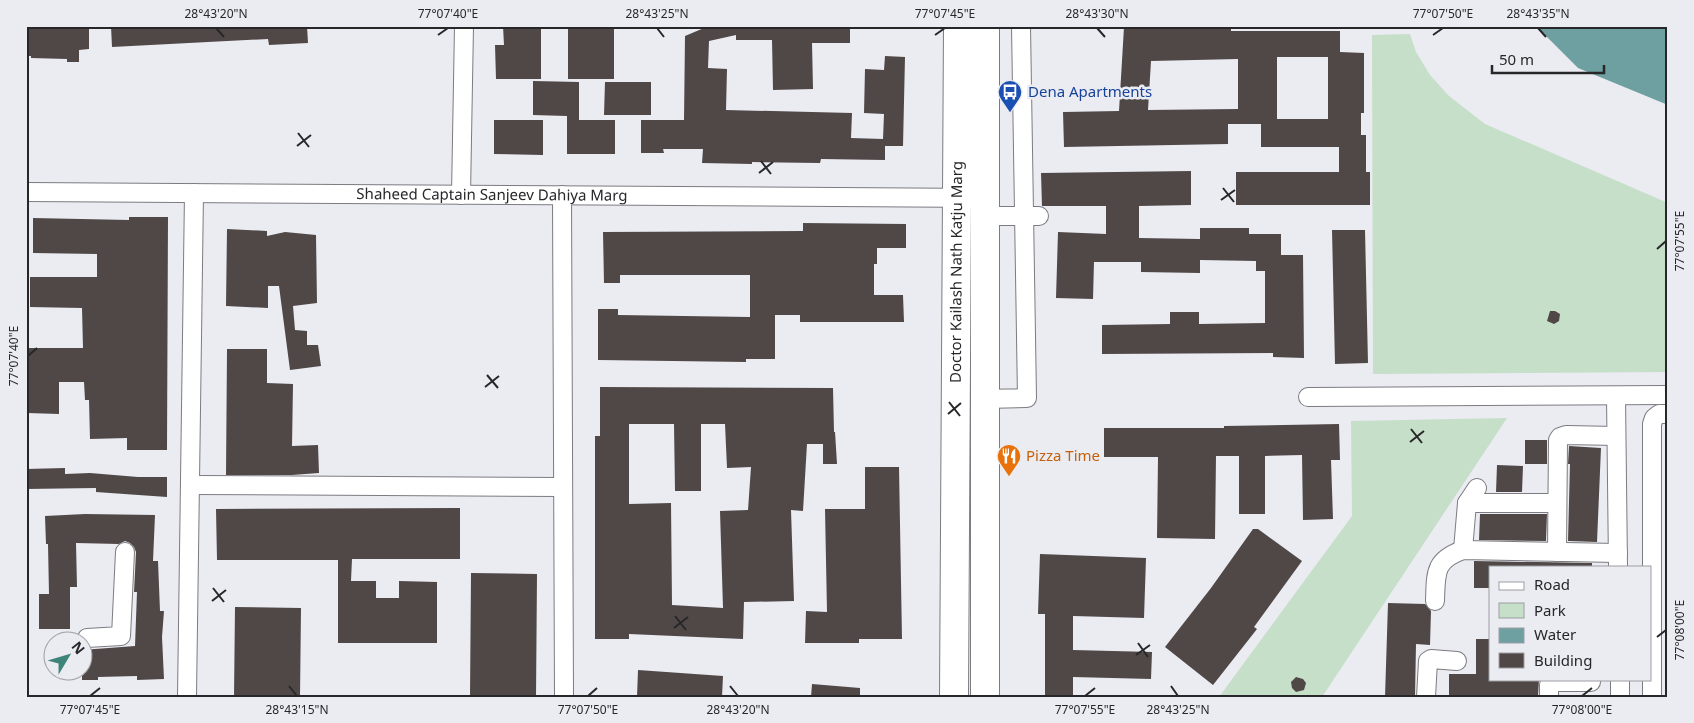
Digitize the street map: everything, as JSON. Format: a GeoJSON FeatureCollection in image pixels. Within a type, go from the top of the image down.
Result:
{"type":"FeatureCollection","features":[{"type":"Feature","properties":{"kind":"main road","name":"Doctor Kailash Nath Katju Marg"},"geometry":{"type":"LineString","coordinates":[[954,697],[958,26]]}},
{"type":"Feature","properties":{"kind":"main road","name":"Doctor Kailash Nath Katju Marg"},"geometry":{"type":"LineString","coordinates":[[985,26],[985,697]]}},
{"type":"Feature","properties":{"kind":"street"},"geometry":{"type":"LineString","coordinates":[[461,195],[464,26]]}},
{"type":"Feature","properties":{"kind":"street"},"geometry":{"type":"LineString","coordinates":[[984,399],[1027,398],[1031,216],[1021,26]]}},
{"type":"Feature","properties":{"kind":"street","name":"Shaheed Captain Sanjeev Dahiya Marg"},"geometry":{"type":"LineString","coordinates":[[26,192],[957,198],[985,207],[1031,216]]}},
{"type":"Feature","properties":{"kind":"street"},"geometry":{"type":"LineString","coordinates":[[187,697],[194,193]]}},
{"type":"Feature","properties":{"kind":"street"},"geometry":{"type":"LineString","coordinates":[[562,195],[564,697]]}},
{"type":"Feature","properties":{"kind":"street"},"geometry":{"type":"LineString","coordinates":[[1308,397],[1668,395]]}},
{"type":"Feature","properties":{"kind":"street"},"geometry":{"type":"LineString","coordinates":[[1436,601],[1437,568],[1443,560],[1463,550],[1557,552],[1618,560],[1616,396]]}},
{"type":"Feature","properties":{"kind":"street"},"geometry":{"type":"LineString","coordinates":[[1652,697],[1660,647],[1652,424],[1654,418],[1659,414],[1668,414]]}},
{"type":"Feature","properties":{"kind":"street"},"geometry":{"type":"LineString","coordinates":[[1557,552],[1558,440],[1566,435],[1616,436]]}},
{"type":"Feature","properties":{"kind":"street"},"geometry":{"type":"LineString","coordinates":[[190,485],[563,487]]}},
{"type":"Feature","properties":{"kind":"street"},"geometry":{"type":"LineString","coordinates":[[1463,550],[1467,503],[1477,488]]}},
{"type":"Feature","properties":{"kind":"street"},"geometry":{"type":"LineString","coordinates":[[1467,503],[1556,503]]}},
{"type":"Feature","properties":{"kind":"street"},"geometry":{"type":"LineString","coordinates":[[92,638],[121,636],[125,552]]}},
{"type":"Feature","properties":{"kind":"street"},"geometry":{"type":"LineString","coordinates":[[1426,697],[1428,661],[1431,659],[1457,661]]}},
{"type":"Feature","properties":{"kind":"street"},"geometry":{"type":"LineString","coordinates":[[1620,680],[1620,697]]}},
{"type":"Feature","properties":{"kind":"street"},"geometry":{"type":"LineString","coordinates":[[1549,697],[1549,685],[1552,682],[1592,686]]}},
{"type":"Feature","properties":{"kind":"green space"},"geometry":{"type":"Polygon","coordinates":[[[1410,34],[1416,52],[1430,75],[1449,96],[1485,124],[1668,203],[1668,372],[1373,374],[1372,35],[1410,34]]]}},
{"type":"Feature","properties":{"kind":"green space"},"geometry":{"type":"Polygon","coordinates":[[[1507,418],[1322,697],[1219,697],[1352,516],[1351,421],[1507,418]]]}},
{"type":"Feature","properties":{"kind":"water"},"geometry":{"type":"Polygon","coordinates":[[[1536,26],[1668,26],[1668,105],[1578,68],[1536,26]]]}},
{"type":"Feature","properties":{"kind":"building"},"geometry":{"type":"Polygon","coordinates":[[[26,26],[89,26],[89,49],[79,50],[79,62],[67,62],[67,59],[31,58],[31,56],[26,56],[26,26]]]}},
{"type":"Feature","properties":{"kind":"building"},"geometry":{"type":"Polygon","coordinates":[[[111,26],[307,26],[308,43],[269,45],[268,39],[112,47],[111,26]]]}},
{"type":"Feature","properties":{"kind":"building"},"geometry":{"type":"Polygon","coordinates":[[[503,26],[541,26],[541,79],[496,79],[495,45],[504,45],[503,26]]]}},
{"type":"Feature","properties":{"kind":"building"},"geometry":{"type":"Polygon","coordinates":[[[568,26],[614,26],[614,79],[568,79],[568,26]]]}},
{"type":"Feature","properties":{"kind":"building"},"geometry":{"type":"Polygon","coordinates":[[[705,26],[850,26],[850,43],[812,43],[813,89],[773,90],[772,40],[736,40],[736,35],[709,41],[708,68],[727,69],[726,110],[852,113],[851,138],[883,139],[884,114],[864,113],[865,69],[884,70],[885,56],[905,57],[903,146],[885,146],[885,160],[821,159],[820,163],[702,163],[703,149],[663,149],[664,153],[641,153],[641,120],[684,120],[685,36],[705,26]]]}},
{"type":"Feature","properties":{"kind":"building"},"geometry":{"type":"Polygon","coordinates":[[[1231,26],[1231,31],[1340,31],[1340,52],[1364,53],[1364,113],[1361,113],[1361,135],[1366,135],[1366,172],[1370,172],[1370,205],[1236,205],[1236,172],[1339,172],[1339,147],[1261,147],[1261,124],[1228,124],[1228,144],[1064,147],[1063,112],[1119,111],[1124,27],[1162,29],[1162,27],[1231,26]],[[1277,57],[1277,119],[1328,119],[1328,57],[1277,57]],[[1238,59],[1151,61],[1148,110],[1238,109],[1238,59]]]}},
{"type":"Feature","properties":{"kind":"building"},"geometry":{"type":"Polygon","coordinates":[[[533,81],[579,82],[579,120],[615,120],[615,154],[567,154],[567,116],[533,115],[533,81]]]}},
{"type":"Feature","properties":{"kind":"building"},"geometry":{"type":"Polygon","coordinates":[[[605,82],[651,82],[651,115],[604,115],[605,82]]]}},
{"type":"Feature","properties":{"kind":"building"},"geometry":{"type":"Polygon","coordinates":[[[494,120],[543,120],[543,155],[494,154],[494,120]]]}},
{"type":"Feature","properties":{"kind":"building"},"geometry":{"type":"Polygon","coordinates":[[[1191,171],[1191,205],[1139,206],[1139,238],[1200,239],[1200,228],[1249,228],[1249,234],[1281,234],[1281,255],[1303,255],[1304,358],[1273,357],[1273,353],[1102,354],[1102,325],[1170,324],[1170,312],[1199,312],[1199,324],[1265,323],[1265,271],[1256,271],[1256,261],[1200,260],[1200,273],[1141,272],[1141,262],[1094,262],[1093,299],[1056,298],[1058,232],[1106,234],[1106,206],[1042,206],[1041,173],[1191,171]]]}},
{"type":"Feature","properties":{"kind":"building"},"geometry":{"type":"Polygon","coordinates":[[[129,217],[168,217],[167,450],[127,450],[127,438],[90,439],[89,400],[85,400],[84,382],[59,382],[59,414],[27,413],[26,348],[83,348],[82,308],[30,307],[30,277],[97,277],[97,254],[33,253],[33,218],[129,220],[129,217]]]}},
{"type":"Feature","properties":{"kind":"building"},"geometry":{"type":"Polygon","coordinates":[[[803,223],[906,224],[906,248],[877,248],[877,264],[874,264],[874,295],[903,295],[904,322],[800,322],[800,315],[775,315],[775,359],[746,359],[746,362],[598,360],[598,309],[618,309],[618,315],[750,317],[750,275],[620,275],[620,283],[604,283],[603,232],[803,231],[803,223]]]}},
{"type":"Feature","properties":{"kind":"building"},"geometry":{"type":"Polygon","coordinates":[[[227,229],[267,231],[267,236],[285,232],[316,235],[317,303],[293,306],[295,330],[307,331],[307,345],[318,345],[321,366],[290,370],[279,286],[268,286],[268,308],[226,306],[227,229]]]}},
{"type":"Feature","properties":{"kind":"building"},"geometry":{"type":"Polygon","coordinates":[[[1332,230],[1365,230],[1368,363],[1335,364],[1332,230]]]}},
{"type":"Feature","properties":{"kind":"building"},"geometry":{"type":"Polygon","coordinates":[[[1550,311],[1560,314],[1559,321],[1554,324],[1547,321],[1550,311]]]}},
{"type":"Feature","properties":{"kind":"building"},"geometry":{"type":"Polygon","coordinates":[[[227,349],[267,349],[267,383],[293,384],[292,446],[318,445],[319,473],[226,475],[227,349]]]}},
{"type":"Feature","properties":{"kind":"building"},"geometry":{"type":"Polygon","coordinates":[[[600,387],[833,388],[837,464],[823,464],[823,444],[807,444],[803,511],[791,510],[794,601],[744,602],[743,639],[629,634],[629,639],[595,639],[595,436],[600,436],[600,387]],[[629,424],[629,504],[671,503],[672,605],[723,608],[720,511],[748,510],[751,467],[727,468],[725,424],[701,424],[701,491],[675,491],[674,424],[629,424]]]}},
{"type":"Feature","properties":{"kind":"building"},"geometry":{"type":"Polygon","coordinates":[[[1339,424],[1340,460],[1331,460],[1333,519],[1303,520],[1302,455],[1265,456],[1265,514],[1239,514],[1239,456],[1216,456],[1215,539],[1157,538],[1158,457],[1104,457],[1104,428],[1224,428],[1224,426],[1339,424]]]}},
{"type":"Feature","properties":{"kind":"building"},"geometry":{"type":"Polygon","coordinates":[[[1525,440],[1547,440],[1547,464],[1525,464],[1525,440]]]}},
{"type":"Feature","properties":{"kind":"building"},"geometry":{"type":"Polygon","coordinates":[[[1569,446],[1601,448],[1597,542],[1568,541],[1569,446]]]}},
{"type":"Feature","properties":{"kind":"building"},"geometry":{"type":"Polygon","coordinates":[[[1497,465],[1523,466],[1522,492],[1496,492],[1497,465]]]}},
{"type":"Feature","properties":{"kind":"building"},"geometry":{"type":"Polygon","coordinates":[[[865,467],[899,467],[902,639],[859,639],[859,643],[805,643],[806,611],[827,612],[825,509],[865,509],[865,467]]]}},
{"type":"Feature","properties":{"kind":"building"},"geometry":{"type":"Polygon","coordinates":[[[65,468],[65,474],[90,473],[138,477],[167,477],[167,497],[96,492],[96,488],[26,489],[26,469],[65,468]]]}},
{"type":"Feature","properties":{"kind":"building"},"geometry":{"type":"Polygon","coordinates":[[[460,508],[460,559],[352,559],[351,581],[376,581],[376,598],[399,598],[399,581],[437,582],[437,643],[338,643],[338,560],[217,560],[216,509],[460,508]]]}},
{"type":"Feature","properties":{"kind":"building"},"geometry":{"type":"Polygon","coordinates":[[[85,514],[155,515],[153,561],[158,561],[160,611],[164,611],[162,637],[164,679],[137,680],[137,676],[98,677],[98,680],[92,680],[92,649],[135,646],[137,592],[134,592],[136,552],[130,543],[125,541],[119,544],[76,543],[77,587],[70,587],[70,629],[39,629],[39,594],[49,594],[48,544],[46,544],[45,516],[85,514]]]}},
{"type":"Feature","properties":{"kind":"building"},"geometry":{"type":"Polygon","coordinates":[[[1480,514],[1547,514],[1546,541],[1479,540],[1480,514]]]}},
{"type":"Feature","properties":{"kind":"building"},"geometry":{"type":"Polygon","coordinates":[[[1253,529],[1258,529],[1302,561],[1254,627],[1257,629],[1213,685],[1165,647],[1211,588],[1253,529]]]}},
{"type":"Feature","properties":{"kind":"building"},"geometry":{"type":"Polygon","coordinates":[[[1040,554],[1146,558],[1144,618],[1073,616],[1073,650],[1152,652],[1151,679],[1073,677],[1073,697],[1045,697],[1045,614],[1038,614],[1040,554]]]}},
{"type":"Feature","properties":{"kind":"building"},"geometry":{"type":"Polygon","coordinates":[[[1474,561],[1592,563],[1592,566],[1489,566],[1489,588],[1474,588],[1474,561]]]}},
{"type":"Feature","properties":{"kind":"building"},"geometry":{"type":"Polygon","coordinates":[[[471,573],[537,574],[536,697],[470,697],[471,573]]]}},
{"type":"Feature","properties":{"kind":"building"},"geometry":{"type":"Polygon","coordinates":[[[1388,603],[1425,604],[1431,611],[1430,645],[1416,644],[1415,697],[1385,697],[1388,603]]]}},
{"type":"Feature","properties":{"kind":"building"},"geometry":{"type":"Polygon","coordinates":[[[235,607],[301,608],[300,697],[234,697],[235,607]]]}},
{"type":"Feature","properties":{"kind":"building"},"geometry":{"type":"Polygon","coordinates":[[[1476,639],[1489,639],[1489,680],[1539,680],[1538,697],[1449,697],[1449,674],[1476,674],[1476,639]]]}},
{"type":"Feature","properties":{"kind":"building"},"geometry":{"type":"Polygon","coordinates":[[[638,670],[723,676],[722,697],[637,697],[638,670]]]}},
{"type":"Feature","properties":{"kind":"building"},"geometry":{"type":"Polygon","coordinates":[[[1296,677],[1303,679],[1306,683],[1304,690],[1296,692],[1292,688],[1291,682],[1296,677]]]}},
{"type":"Feature","properties":{"kind":"building"},"geometry":{"type":"Polygon","coordinates":[[[812,684],[860,688],[860,697],[811,697],[812,684]]]}},
{"type":"Feature","properties":{"kind":"place","name":"Dena Apartments"},"geometry":{"type":"Point","coordinates":[1010,113]}},
{"type":"Feature","properties":{"kind":"place","name":"Pizza Time"},"geometry":{"type":"Point","coordinates":[1009,477]}}]}
